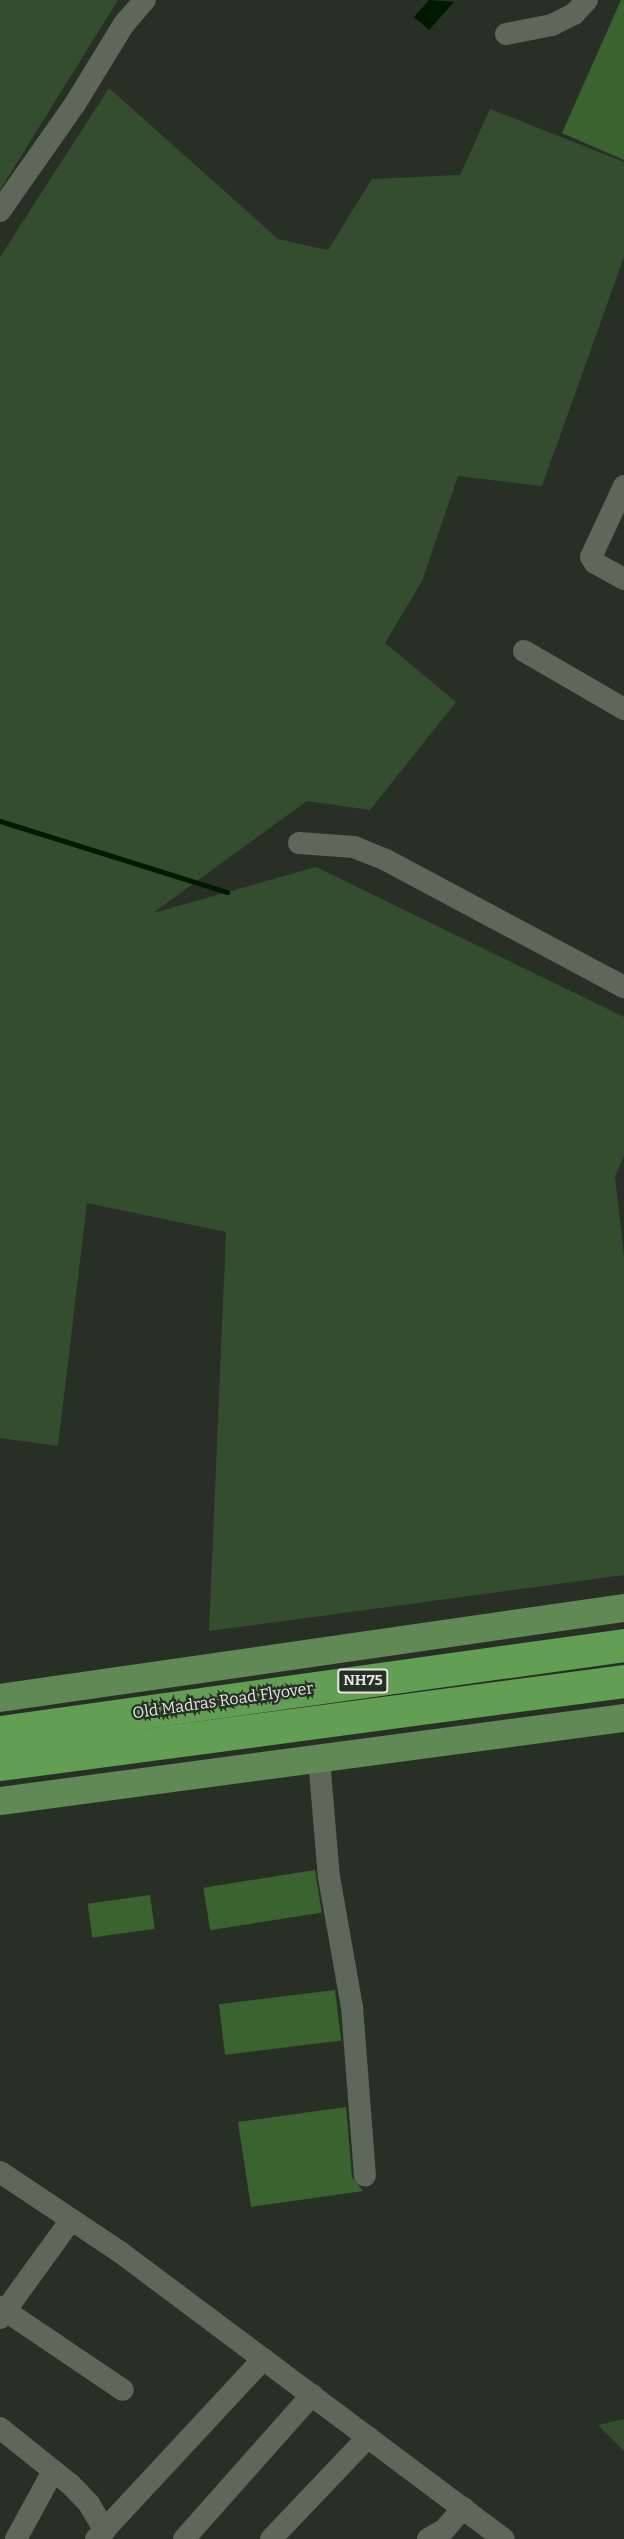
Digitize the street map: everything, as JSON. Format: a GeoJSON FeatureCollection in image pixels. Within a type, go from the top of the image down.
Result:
{"type":"FeatureCollection","features":[{"type":"Feature","properties":{"kind":"highway","name":"Old Madras Road Flyover"},"geometry":{"type":"LineString","coordinates":[[0,1764],[105,1733],[624,1645]]}},
{"type":"Feature","properties":{"kind":"highway","name":"Old Madras Road Flyover"},"geometry":{"type":"LineString","coordinates":[[0,1732],[105,1733],[624,1681]]}},
{"type":"Feature","properties":{"kind":"main road"},"geometry":{"type":"LineString","coordinates":[[0,1698],[624,1608]]}},
{"type":"Feature","properties":{"kind":"main road"},"geometry":{"type":"LineString","coordinates":[[0,1801],[624,1718]]}},
{"type":"Feature","properties":{"kind":"street"},"geometry":{"type":"LineString","coordinates":[[0,211],[75,104],[124,24],[144,0]]}},
{"type":"Feature","properties":{"kind":"street"},"geometry":{"type":"LineString","coordinates":[[506,34],[552,25],[574,14],[587,0]]}},
{"type":"Feature","properties":{"kind":"street"},"geometry":{"type":"LineString","coordinates":[[624,486],[591,556],[595,563],[624,579]]}},
{"type":"Feature","properties":{"kind":"street"},"geometry":{"type":"LineString","coordinates":[[524,651],[624,709]]}},
{"type":"Feature","properties":{"kind":"street"},"geometry":{"type":"LineString","coordinates":[[299,843],[354,847],[386,860],[624,987]]}},
{"type":"Feature","properties":{"kind":"street"},"geometry":{"type":"LineString","coordinates":[[319,1759],[329,1877],[353,2018],[365,2176]]}},
{"type":"Feature","properties":{"kind":"street"},"geometry":{"type":"LineString","coordinates":[[0,2172],[71,2220],[263,2359],[504,2539]]}},
{"type":"Feature","properties":{"kind":"street"},"geometry":{"type":"LineString","coordinates":[[71,2220],[2,2312],[123,2390]]}},
{"type":"Feature","properties":{"kind":"street"},"geometry":{"type":"LineString","coordinates":[[0,2428],[89,2504],[101,2535],[263,2359]]}},
{"type":"Feature","properties":{"kind":"street"},"geometry":{"type":"LineString","coordinates":[[184,2539],[312,2395]]}},
{"type":"Feature","properties":{"kind":"street"},"geometry":{"type":"LineString","coordinates":[[271,2539],[368,2438]]}},
{"type":"Feature","properties":{"kind":"street"},"geometry":{"type":"LineString","coordinates":[[16,2539],[53,2471]]}},
{"type":"Feature","properties":{"kind":"street"},"geometry":{"type":"LineString","coordinates":[[428,2539],[445,2529],[463,2508]]}},
{"type":"Feature","properties":{"kind":"shaded area"},"geometry":{"type":"Polygon","coordinates":[[[0,0],[118,0],[0,190],[0,0]]]}},
{"type":"Feature","properties":{"kind":"shaded area"},"geometry":{"type":"Polygon","coordinates":[[[429,0],[454,2],[429,30],[414,17],[429,0]]]}},
{"type":"Feature","properties":{"kind":"shaded area"},"geometry":{"type":"Polygon","coordinates":[[[109,88],[278,239],[328,250],[372,179],[460,175],[490,109],[624,162],[624,257],[542,486],[458,476],[422,581],[385,643],[456,702],[370,810],[307,801],[153,913],[316,867],[624,1017],[624,1156],[615,1176],[624,1257],[624,1575],[209,1631],[226,1232],[87,1203],[58,1446],[0,1438],[0,257],[109,88]]]}},
{"type":"Feature","properties":{"kind":"shaded area"},"geometry":{"type":"Polygon","coordinates":[[[624,2419],[624,2451],[598,2425],[624,2419]]]}},
{"type":"Feature","properties":{"kind":"building"},"geometry":{"type":"Polygon","coordinates":[[[621,0],[624,0],[624,160],[562,133],[621,0]]]}},
{"type":"Feature","properties":{"kind":"building"},"geometry":{"type":"Polygon","coordinates":[[[315,1870],[322,1912],[210,1930],[203,1888],[315,1870]]]}},
{"type":"Feature","properties":{"kind":"building"},"geometry":{"type":"Polygon","coordinates":[[[150,1895],[155,1929],[92,1937],[88,1904],[150,1895]]]}},
{"type":"Feature","properties":{"kind":"building"},"geometry":{"type":"Polygon","coordinates":[[[335,1990],[341,2041],[225,2055],[219,2004],[335,1990]]]}},
{"type":"Feature","properties":{"kind":"building"},"geometry":{"type":"Polygon","coordinates":[[[346,2107],[352,2177],[363,2191],[251,2207],[238,2122],[346,2107]]]}},
{"type":"Feature","properties":{"kind":"waterway"},"geometry":{"type":"LineString","coordinates":[[0,821],[227,892]]}}]}
